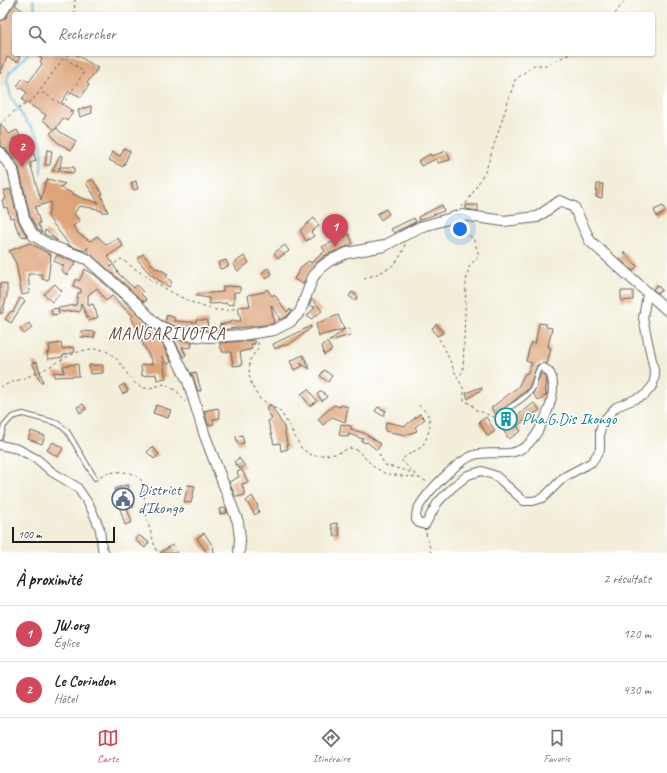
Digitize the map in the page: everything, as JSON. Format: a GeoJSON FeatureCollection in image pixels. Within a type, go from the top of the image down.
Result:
{"type":"FeatureCollection","features":[{"type":"Feature","properties":{"kind":"street"},"geometry":{"type":"LineString","coordinates":[[0,15],[10,0]]}},
{"type":"Feature","properties":{"kind":"street"},"geometry":{"type":"LineString","coordinates":[[0,152],[13,170],[24,218],[33,235],[49,245],[87,259],[161,327],[178,334],[210,337],[274,330],[290,322],[300,312],[313,277],[320,268],[329,261],[347,253],[384,246],[420,227],[462,215],[504,222],[537,217],[560,201],[574,206],[590,241],[647,294],[667,310]]}},
{"type":"Feature","properties":{"kind":"street"},"geometry":{"type":"LineString","coordinates":[[544,368],[551,374],[554,384],[549,409],[542,425],[527,446],[511,454],[478,454],[465,459],[434,487],[417,511],[416,520],[418,523],[425,525],[438,502],[468,474],[482,471],[496,476],[524,501],[533,501],[542,498],[564,477],[592,462],[600,450],[600,431],[604,420],[616,407],[644,395],[653,385],[655,375],[643,318],[647,294]]}},
{"type":"Feature","properties":{"kind":"street"},"geometry":{"type":"LineString","coordinates":[[161,327],[188,381],[205,436],[238,522],[240,538],[239,553]]}},
{"type":"Feature","properties":{"kind":"street"},"geometry":{"type":"LineString","coordinates":[[0,445],[18,449],[31,455],[52,472],[77,487],[90,506],[100,529],[102,548],[105,553]]}},
{"type":"Feature","properties":{"kind":"lane"},"geometry":{"type":"LineString","coordinates":[[507,409],[530,393],[533,387],[536,371],[540,367],[544,368]]}},
{"type":"Feature","properties":{"kind":"lane"},"geometry":{"type":"LineString","coordinates":[[0,438],[4,426],[12,417],[23,414],[57,423],[67,431],[95,478]]}},
{"type":"Feature","properties":{"kind":"path"},"geometry":{"type":"LineString","coordinates":[[74,12],[75,0]]}},
{"type":"Feature","properties":{"kind":"path"},"geometry":{"type":"LineString","coordinates":[[616,12],[625,0]]}},
{"type":"Feature","properties":{"kind":"path"},"geometry":{"type":"LineString","coordinates":[[457,377],[463,372],[466,282],[469,267],[479,255],[473,238],[461,232],[465,224],[459,208],[468,200],[486,170],[515,80],[534,65],[546,65],[566,56]]}},
{"type":"Feature","properties":{"kind":"path"},"geometry":{"type":"LineString","coordinates":[[0,125],[16,110],[34,99],[64,57],[84,72],[63,105],[40,91]]}},
{"type":"Feature","properties":{"kind":"path"},"geometry":{"type":"LineString","coordinates":[[364,279],[390,269],[404,251],[409,233]]}},
{"type":"Feature","properties":{"kind":"path"},"geometry":{"type":"LineString","coordinates":[[116,262],[121,259],[168,290],[188,301],[202,306],[232,310],[238,306]]}},
{"type":"Feature","properties":{"kind":"path"},"geometry":{"type":"LineString","coordinates":[[256,333],[258,348],[250,360],[249,375],[252,386],[259,398],[281,412],[302,449],[313,456],[323,456],[350,448],[358,450],[374,467],[386,474],[419,478]]}},
{"type":"Feature","properties":{"kind":"path"},"geometry":{"type":"LineString","coordinates":[[439,339],[464,390],[464,400],[472,404],[474,410],[494,417],[507,409]]}},
{"type":"Feature","properties":{"kind":"path"},"geometry":{"type":"LineString","coordinates":[[0,387],[38,372],[71,356],[96,349],[108,351],[120,363],[134,382],[144,388],[165,384],[177,391],[188,406]]}},
{"type":"Feature","properties":{"kind":"path"},"geometry":{"type":"LineString","coordinates":[[419,405],[428,415],[430,421],[428,433],[421,447],[408,454],[401,460],[419,478],[434,487]]}},
{"type":"Feature","properties":{"kind":"path"},"geometry":{"type":"LineString","coordinates":[[379,454],[385,464],[414,473]]}},
{"type":"Feature","properties":{"kind":"path"},"geometry":{"type":"LineString","coordinates":[[95,478],[104,474],[124,472],[140,478],[143,483],[147,520],[157,553]]}},
{"type":"Feature","properties":{"kind":"path"},"geometry":{"type":"LineString","coordinates":[[425,525],[431,553]]}},
{"type":"Feature","properties":{"kind":"shaded area"},"geometry":{"type":"Polygon","coordinates":[[[0,54],[14,61],[3,83],[4,85],[0,87],[0,54]]]}},
{"type":"Feature","properties":{"kind":"building"},"geometry":{"type":"Polygon","coordinates":[[[16,0],[18,0],[15,5],[25,12],[12,12],[12,56],[20,57],[18,62],[7,57],[0,74],[0,21],[5,19],[16,0]]]}},
{"type":"Feature","properties":{"kind":"building"},"geometry":{"type":"Polygon","coordinates":[[[38,56],[78,56],[98,68],[87,83],[89,85],[81,97],[69,91],[61,103],[71,110],[70,112],[74,111],[67,121],[63,118],[55,130],[43,120],[46,115],[22,100],[27,92],[17,86],[23,78],[29,82],[42,64],[40,62],[42,59],[38,56]]]}},
{"type":"Feature","properties":{"kind":"building"},"geometry":{"type":"Polygon","coordinates":[[[91,106],[92,113],[80,117],[78,110],[91,106]]]}},
{"type":"Feature","properties":{"kind":"building"},"geometry":{"type":"Polygon","coordinates":[[[0,124],[9,134],[17,130],[20,136],[12,139],[20,149],[34,154],[36,161],[30,163],[41,200],[45,183],[48,179],[65,184],[60,187],[81,198],[99,203],[86,183],[92,179],[103,194],[101,195],[108,212],[102,212],[98,209],[79,206],[74,214],[80,221],[73,226],[79,234],[90,241],[97,236],[107,245],[118,238],[123,246],[108,256],[119,274],[134,288],[137,285],[143,292],[141,294],[147,300],[144,302],[89,253],[87,250],[88,247],[85,251],[70,246],[48,217],[51,202],[35,207],[40,223],[38,224],[42,233],[38,230],[30,216],[19,168],[5,148],[0,146],[0,124]]]}},
{"type":"Feature","properties":{"kind":"building"},"geometry":{"type":"Polygon","coordinates":[[[57,128],[60,132],[76,141],[71,150],[57,142],[50,133],[57,128]]]}},
{"type":"Feature","properties":{"kind":"building"},"geometry":{"type":"Polygon","coordinates":[[[124,148],[130,151],[123,167],[109,160],[112,152],[120,156],[124,148]]]}},
{"type":"Feature","properties":{"kind":"building"},"geometry":{"type":"Polygon","coordinates":[[[47,150],[52,151],[50,165],[45,165],[47,150]]]}},
{"type":"Feature","properties":{"kind":"building"},"geometry":{"type":"Polygon","coordinates":[[[447,151],[450,160],[438,163],[436,159],[421,166],[418,161],[430,154],[431,156],[447,151]]]}},
{"type":"Feature","properties":{"kind":"building"},"geometry":{"type":"Polygon","coordinates":[[[60,155],[62,156],[60,167],[74,167],[74,173],[63,172],[59,167],[59,171],[52,171],[60,155]]]}},
{"type":"Feature","properties":{"kind":"building"},"geometry":{"type":"Polygon","coordinates":[[[136,181],[138,189],[133,190],[131,183],[136,181]]]}},
{"type":"Feature","properties":{"kind":"building"},"geometry":{"type":"Polygon","coordinates":[[[597,184],[603,184],[602,198],[596,197],[597,184]]]}},
{"type":"Feature","properties":{"kind":"building"},"geometry":{"type":"Polygon","coordinates":[[[10,189],[18,220],[27,237],[22,236],[17,229],[13,217],[10,218],[7,207],[4,208],[2,200],[6,199],[4,191],[10,189]]]}},
{"type":"Feature","properties":{"kind":"building"},"geometry":{"type":"Polygon","coordinates":[[[442,205],[444,211],[419,220],[418,217],[442,205]]]}},
{"type":"Feature","properties":{"kind":"building"},"geometry":{"type":"Polygon","coordinates":[[[466,205],[478,205],[478,211],[466,209],[466,205]]]}},
{"type":"Feature","properties":{"kind":"building"},"geometry":{"type":"Polygon","coordinates":[[[663,206],[666,212],[657,217],[654,210],[663,206]]]}},
{"type":"Feature","properties":{"kind":"building"},"geometry":{"type":"Polygon","coordinates":[[[386,209],[389,214],[381,220],[377,214],[386,209]]]}},
{"type":"Feature","properties":{"kind":"building"},"geometry":{"type":"Polygon","coordinates":[[[314,218],[319,226],[311,232],[314,236],[306,241],[300,230],[314,218]]]}},
{"type":"Feature","properties":{"kind":"building"},"geometry":{"type":"Polygon","coordinates":[[[414,218],[416,222],[394,233],[391,229],[414,218]]]}},
{"type":"Feature","properties":{"kind":"building"},"geometry":{"type":"Polygon","coordinates":[[[45,230],[49,233],[58,241],[44,234],[45,230]]]}},
{"type":"Feature","properties":{"kind":"building"},"geometry":{"type":"Polygon","coordinates":[[[349,234],[353,244],[326,255],[316,263],[308,273],[303,284],[294,279],[302,266],[309,261],[311,263],[325,251],[322,247],[349,234]]]}},
{"type":"Feature","properties":{"kind":"building"},"geometry":{"type":"Polygon","coordinates":[[[30,243],[51,255],[48,280],[42,279],[42,274],[28,274],[30,293],[22,295],[16,263],[9,251],[30,243]]]}},
{"type":"Feature","properties":{"kind":"building"},"geometry":{"type":"Polygon","coordinates":[[[285,245],[289,251],[278,258],[274,253],[285,245]]]}},
{"type":"Feature","properties":{"kind":"building"},"geometry":{"type":"Polygon","coordinates":[[[624,252],[637,266],[633,271],[619,258],[624,252]]]}},
{"type":"Feature","properties":{"kind":"building"},"geometry":{"type":"Polygon","coordinates":[[[143,254],[156,269],[157,268],[168,274],[166,277],[172,282],[169,287],[150,274],[137,259],[143,254]]]}},
{"type":"Feature","properties":{"kind":"building"},"geometry":{"type":"Polygon","coordinates":[[[57,255],[67,260],[76,262],[67,275],[61,270],[64,266],[54,261],[57,255]]]}},
{"type":"Feature","properties":{"kind":"building"},"geometry":{"type":"Polygon","coordinates":[[[244,256],[249,263],[238,271],[233,264],[244,256]]]}},
{"type":"Feature","properties":{"kind":"building"},"geometry":{"type":"Polygon","coordinates":[[[226,260],[229,266],[220,269],[218,263],[226,260]]]}},
{"type":"Feature","properties":{"kind":"building"},"geometry":{"type":"Polygon","coordinates":[[[268,268],[272,274],[266,279],[262,273],[268,268]]]}},
{"type":"Feature","properties":{"kind":"building"},"geometry":{"type":"Polygon","coordinates":[[[85,269],[95,275],[156,331],[171,362],[167,364],[162,356],[166,378],[157,380],[156,374],[142,376],[141,365],[153,364],[141,340],[152,335],[145,324],[137,328],[131,318],[133,316],[112,296],[106,301],[97,288],[88,295],[88,306],[93,304],[98,317],[89,321],[81,303],[80,312],[62,312],[58,308],[76,305],[78,293],[81,293],[81,289],[73,286],[76,279],[79,281],[85,269]]]}},
{"type":"Feature","properties":{"kind":"building"},"geometry":{"type":"Polygon","coordinates":[[[0,283],[7,284],[7,295],[2,314],[0,313],[0,283]]]}},
{"type":"Feature","properties":{"kind":"building"},"geometry":{"type":"Polygon","coordinates":[[[55,284],[62,291],[52,302],[44,294],[55,284]]]}},
{"type":"Feature","properties":{"kind":"building"},"geometry":{"type":"Polygon","coordinates":[[[657,285],[662,290],[658,293],[653,289],[657,285]]]}},
{"type":"Feature","properties":{"kind":"building"},"geometry":{"type":"Polygon","coordinates":[[[223,287],[240,287],[240,292],[234,292],[234,304],[209,304],[209,298],[196,296],[197,294],[223,292],[223,287]]]}},
{"type":"Feature","properties":{"kind":"building"},"geometry":{"type":"Polygon","coordinates":[[[267,289],[272,296],[274,294],[287,312],[290,309],[292,311],[286,317],[278,320],[280,319],[271,305],[274,323],[272,324],[220,330],[219,325],[230,323],[230,321],[241,321],[238,307],[250,306],[248,295],[264,292],[267,289]]]}},
{"type":"Feature","properties":{"kind":"building"},"geometry":{"type":"Polygon","coordinates":[[[621,291],[633,291],[633,300],[621,301],[621,291]]]}},
{"type":"Feature","properties":{"kind":"building"},"geometry":{"type":"Polygon","coordinates":[[[352,292],[358,296],[355,301],[349,296],[352,292]]]}},
{"type":"Feature","properties":{"kind":"building"},"geometry":{"type":"Polygon","coordinates":[[[20,298],[25,301],[11,323],[5,319],[11,311],[13,312],[20,298]]]}},
{"type":"Feature","properties":{"kind":"building"},"geometry":{"type":"Polygon","coordinates":[[[312,299],[322,311],[311,319],[307,316],[315,307],[309,305],[312,299]]]}},
{"type":"Feature","properties":{"kind":"building"},"geometry":{"type":"Polygon","coordinates":[[[58,308],[59,314],[52,315],[51,309],[58,308]]]}},
{"type":"Feature","properties":{"kind":"building"},"geometry":{"type":"Polygon","coordinates":[[[167,315],[175,318],[174,321],[196,322],[196,320],[208,320],[207,330],[183,329],[165,322],[167,315]]]}},
{"type":"Feature","properties":{"kind":"building"},"geometry":{"type":"Polygon","coordinates":[[[338,315],[344,329],[319,336],[316,324],[338,315]]]}},
{"type":"Feature","properties":{"kind":"building"},"geometry":{"type":"Polygon","coordinates":[[[29,323],[32,328],[24,334],[20,329],[29,323]]]}},
{"type":"Feature","properties":{"kind":"building"},"geometry":{"type":"Polygon","coordinates":[[[539,323],[546,324],[546,327],[552,328],[548,347],[551,348],[547,364],[543,363],[537,365],[528,389],[504,409],[513,419],[534,403],[540,410],[517,426],[521,431],[509,439],[503,430],[506,428],[491,408],[518,387],[525,373],[527,374],[532,363],[526,361],[531,342],[535,344],[539,323]]]}},
{"type":"Feature","properties":{"kind":"building"},"geometry":{"type":"Polygon","coordinates":[[[437,324],[443,333],[437,336],[432,328],[437,324]]]}},
{"type":"Feature","properties":{"kind":"building"},"geometry":{"type":"Polygon","coordinates":[[[311,326],[311,328],[294,341],[275,349],[273,344],[311,326]]]}},
{"type":"Feature","properties":{"kind":"building"},"geometry":{"type":"Polygon","coordinates":[[[349,328],[351,335],[329,341],[345,329],[349,328]]]}},
{"type":"Feature","properties":{"kind":"building"},"geometry":{"type":"Polygon","coordinates":[[[81,331],[95,332],[94,338],[80,337],[81,331]]]}},
{"type":"Feature","properties":{"kind":"building"},"geometry":{"type":"Polygon","coordinates":[[[174,339],[192,342],[191,348],[182,347],[186,355],[183,357],[174,339]]]}},
{"type":"Feature","properties":{"kind":"building"},"geometry":{"type":"Polygon","coordinates":[[[254,340],[255,344],[251,344],[252,349],[240,352],[242,365],[233,366],[231,352],[222,352],[222,348],[220,348],[220,343],[254,340]]]}},
{"type":"Feature","properties":{"kind":"building"},"geometry":{"type":"Polygon","coordinates":[[[327,342],[332,350],[324,355],[322,345],[327,342]]]}},
{"type":"Feature","properties":{"kind":"building"},"geometry":{"type":"Polygon","coordinates":[[[61,343],[62,349],[73,347],[75,352],[63,355],[63,357],[48,359],[47,352],[50,352],[49,345],[61,343]]]}},
{"type":"Feature","properties":{"kind":"building"},"geometry":{"type":"Polygon","coordinates":[[[303,355],[310,369],[300,363],[303,366],[294,370],[290,361],[303,355]]]}},
{"type":"Feature","properties":{"kind":"building"},"geometry":{"type":"Polygon","coordinates":[[[37,362],[43,382],[41,382],[32,363],[37,362]]]}},
{"type":"Feature","properties":{"kind":"building"},"geometry":{"type":"Polygon","coordinates":[[[78,364],[79,376],[54,377],[54,372],[64,373],[63,366],[78,364]]]}},
{"type":"Feature","properties":{"kind":"building"},"geometry":{"type":"Polygon","coordinates":[[[89,365],[103,365],[103,373],[90,374],[89,365]]]}},
{"type":"Feature","properties":{"kind":"building"},"geometry":{"type":"Polygon","coordinates":[[[324,370],[332,376],[328,382],[320,376],[324,370]]]}},
{"type":"Feature","properties":{"kind":"building"},"geometry":{"type":"Polygon","coordinates":[[[196,372],[201,391],[198,391],[191,373],[196,372]]]}},
{"type":"Feature","properties":{"kind":"building"},"geometry":{"type":"Polygon","coordinates":[[[541,373],[546,377],[547,383],[545,391],[547,394],[539,401],[533,394],[541,373]]]}},
{"type":"Feature","properties":{"kind":"building"},"geometry":{"type":"Polygon","coordinates":[[[124,384],[128,391],[123,394],[119,387],[124,384]]]}},
{"type":"Feature","properties":{"kind":"building"},"geometry":{"type":"Polygon","coordinates":[[[481,387],[482,389],[468,399],[466,393],[481,387]]]}},
{"type":"Feature","properties":{"kind":"building"},"geometry":{"type":"Polygon","coordinates":[[[308,389],[317,401],[310,406],[301,394],[308,389]]]}},
{"type":"Feature","properties":{"kind":"building"},"geometry":{"type":"Polygon","coordinates":[[[322,391],[327,397],[322,401],[317,394],[322,391]]]}},
{"type":"Feature","properties":{"kind":"building"},"geometry":{"type":"Polygon","coordinates":[[[83,404],[86,409],[80,413],[77,407],[83,404]]]}},
{"type":"Feature","properties":{"kind":"building"},"geometry":{"type":"Polygon","coordinates":[[[156,405],[171,410],[168,418],[153,413],[156,405]]]}},
{"type":"Feature","properties":{"kind":"building"},"geometry":{"type":"Polygon","coordinates":[[[271,405],[284,427],[288,449],[281,451],[280,443],[274,444],[268,421],[272,419],[266,408],[271,405]]]}},
{"type":"Feature","properties":{"kind":"building"},"geometry":{"type":"Polygon","coordinates":[[[334,405],[348,407],[345,422],[332,417],[323,425],[318,419],[334,405]]]}},
{"type":"Feature","properties":{"kind":"building"},"geometry":{"type":"Polygon","coordinates":[[[378,407],[386,411],[383,416],[375,411],[378,407]]]}},
{"type":"Feature","properties":{"kind":"building"},"geometry":{"type":"Polygon","coordinates":[[[218,408],[220,418],[213,419],[214,424],[208,425],[204,411],[218,408]]]}},
{"type":"Feature","properties":{"kind":"building"},"geometry":{"type":"Polygon","coordinates":[[[420,414],[425,419],[415,427],[417,431],[405,435],[385,431],[386,422],[405,426],[420,414]]]}},
{"type":"Feature","properties":{"kind":"building"},"geometry":{"type":"Polygon","coordinates":[[[486,417],[495,431],[488,436],[479,422],[486,417]]]}},
{"type":"Feature","properties":{"kind":"building"},"geometry":{"type":"Polygon","coordinates":[[[341,424],[351,426],[351,429],[364,433],[381,444],[377,450],[367,442],[361,441],[363,439],[349,434],[348,437],[339,435],[341,424]]]}},
{"type":"Feature","properties":{"kind":"building"},"geometry":{"type":"Polygon","coordinates":[[[31,431],[45,436],[42,444],[28,439],[31,431]]]}},
{"type":"Feature","properties":{"kind":"building"},"geometry":{"type":"Polygon","coordinates":[[[242,435],[244,443],[238,444],[236,437],[242,435]]]}},
{"type":"Feature","properties":{"kind":"building"},"geometry":{"type":"Polygon","coordinates":[[[53,442],[63,448],[58,457],[47,450],[53,442]]]}},
{"type":"Feature","properties":{"kind":"building"},"geometry":{"type":"Polygon","coordinates":[[[152,447],[159,454],[154,459],[147,452],[152,447]]]}},
{"type":"Feature","properties":{"kind":"building"},"geometry":{"type":"Polygon","coordinates":[[[239,458],[245,466],[240,469],[234,462],[239,458]]]}},
{"type":"Feature","properties":{"kind":"building"},"geometry":{"type":"Polygon","coordinates":[[[242,470],[248,482],[242,484],[245,495],[236,497],[229,482],[239,477],[237,472],[242,470]]]}},
{"type":"Feature","properties":{"kind":"building"},"geometry":{"type":"Polygon","coordinates":[[[127,485],[134,507],[127,509],[132,522],[125,525],[114,489],[127,485]]]}},
{"type":"Feature","properties":{"kind":"building"},"geometry":{"type":"Polygon","coordinates":[[[188,485],[195,486],[191,503],[184,502],[188,485]]]}},
{"type":"Feature","properties":{"kind":"building"},"geometry":{"type":"Polygon","coordinates":[[[252,496],[258,506],[259,512],[255,515],[246,501],[252,496]]]}},
{"type":"Feature","properties":{"kind":"building"},"geometry":{"type":"Polygon","coordinates":[[[226,508],[227,513],[220,514],[219,509],[226,508]]]}},
{"type":"Feature","properties":{"kind":"building"},"geometry":{"type":"Polygon","coordinates":[[[337,523],[340,535],[335,537],[331,524],[337,523]]]}},
{"type":"Feature","properties":{"kind":"building"},"geometry":{"type":"Polygon","coordinates":[[[204,533],[213,546],[214,553],[207,553],[197,538],[204,533]]]}},
{"type":"Feature","properties":{"kind":"building"},"geometry":{"type":"Polygon","coordinates":[[[138,535],[149,542],[145,548],[135,540],[138,535]]]}},
{"type":"Feature","properties":{"kind":"building"},"geometry":{"type":"Polygon","coordinates":[[[172,545],[177,553],[160,553],[172,545]]]}},
{"type":"Feature","properties":{"kind":"waterway"},"geometry":{"type":"LineString","coordinates":[[33,0],[36,12]]}},
{"type":"Feature","properties":{"kind":"waterway"},"geometry":{"type":"LineString","coordinates":[[26,56],[9,73],[7,82],[11,96],[23,117],[38,135],[42,145],[41,173]]}},
{"type":"Feature","properties":{"kind":"place","name":"Le Corindon"},"geometry":{"type":"Point","coordinates":[22,167]}},
{"type":"Feature","properties":{"kind":"place","name":"JW.org"},"geometry":{"type":"Point","coordinates":[335,247]}},
{"type":"Feature","properties":{"kind":"place","name":"Pha.G.Dis Ikongo"},"geometry":{"type":"Point","coordinates":[506,419]}},
{"type":"Feature","properties":{"kind":"place","name":"District d'Ikongo"},"geometry":{"type":"Point","coordinates":[123,499]}},
{"type":"Feature","properties":{"kind":"district","name":"MANGARIVOTRA"},"geometry":{"type":"Point","coordinates":[167,333]}}]}
